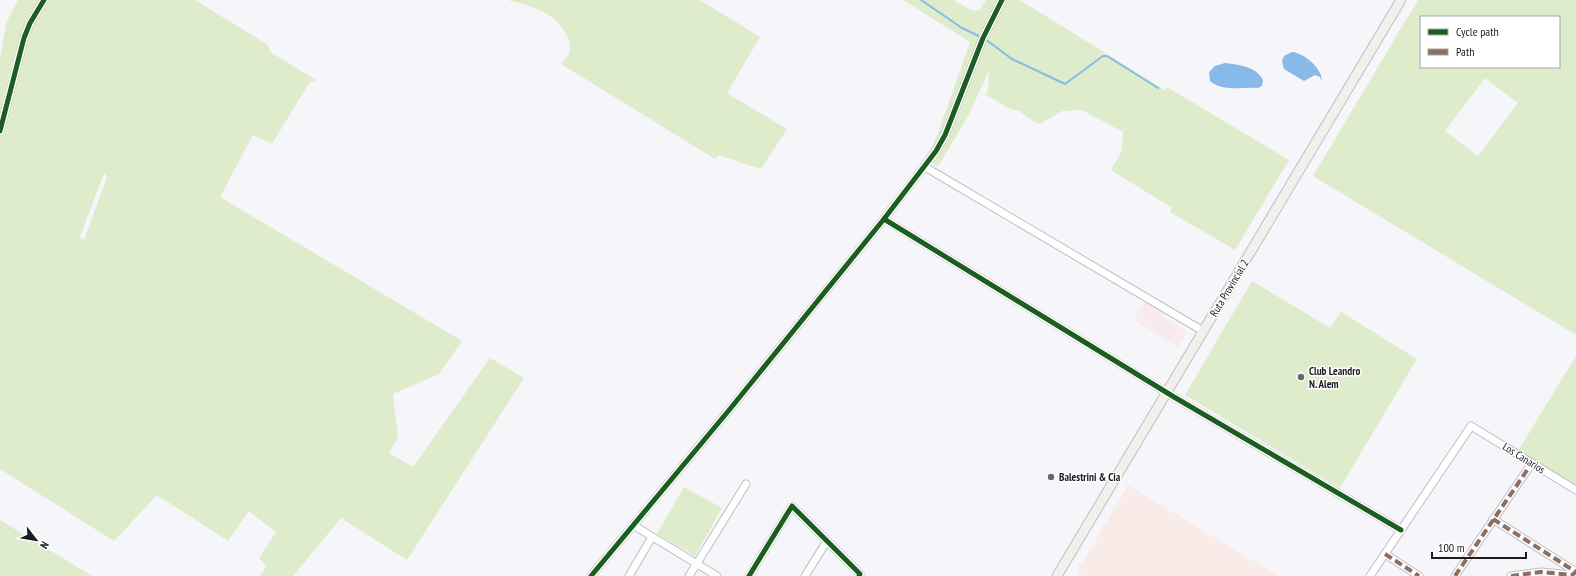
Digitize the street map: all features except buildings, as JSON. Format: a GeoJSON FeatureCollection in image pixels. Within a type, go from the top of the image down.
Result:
{"type":"FeatureCollection","features":[{"type":"Feature","properties":{"kind":"main road","name":"Ruta Provincial 2"},"geometry":{"type":"LineString","coordinates":[[1057,576],[1401,0]]}},
{"type":"Feature","properties":{"kind":"street"},"geometry":{"type":"LineString","coordinates":[[0,131],[22,43],[30,23],[44,0]]}},
{"type":"Feature","properties":{"kind":"street"},"geometry":{"type":"LineString","coordinates":[[591,576],[925,167],[945,135],[983,38],[1002,0]]}},
{"type":"Feature","properties":{"kind":"street"},"geometry":{"type":"LineString","coordinates":[[925,167],[1203,331]]}},
{"type":"Feature","properties":{"kind":"street"},"geometry":{"type":"LineString","coordinates":[[884,219],[1166,392],[1401,530],[1370,576]]}},
{"type":"Feature","properties":{"kind":"street","name":"Los Canarios"},"geometry":{"type":"LineString","coordinates":[[1401,530],[1471,426],[1576,490]]}},
{"type":"Feature","properties":{"kind":"street"},"geometry":{"type":"LineString","coordinates":[[1454,576],[1532,463]]}},
{"type":"Feature","properties":{"kind":"street"},"geometry":{"type":"LineString","coordinates":[[689,576],[746,484]]}},
{"type":"Feature","properties":{"kind":"street"},"geometry":{"type":"LineString","coordinates":[[749,576],[792,506],[860,574],[859,576]]}},
{"type":"Feature","properties":{"kind":"street"},"geometry":{"type":"LineString","coordinates":[[1493,519],[1576,572],[1572,575],[1541,572],[1511,576]]}},
{"type":"Feature","properties":{"kind":"street"},"geometry":{"type":"LineString","coordinates":[[633,525],[717,576]]}},
{"type":"Feature","properties":{"kind":"street"},"geometry":{"type":"LineString","coordinates":[[629,576],[652,537]]}},
{"type":"Feature","properties":{"kind":"street"},"geometry":{"type":"LineString","coordinates":[[805,576],[827,541]]}},
{"type":"Feature","properties":{"kind":"street"},"geometry":{"type":"LineString","coordinates":[[1385,554],[1419,576]]}},
{"type":"Feature","properties":{"kind":"shaded area"},"geometry":{"type":"Polygon","coordinates":[[[1145,301],[1164,313],[1162,316],[1187,332],[1178,347],[1134,320],[1145,301]]]}},
{"type":"Feature","properties":{"kind":"shaded area"},"geometry":{"type":"Polygon","coordinates":[[[1128,485],[1278,576],[1084,576],[1077,572],[1128,485]]]}},
{"type":"Feature","properties":{"kind":"green space"},"geometry":{"type":"Polygon","coordinates":[[[18,0],[41,0],[26,28],[15,54],[0,113],[0,58],[6,23],[18,0]]]}},
{"type":"Feature","properties":{"kind":"green space"},"geometry":{"type":"Polygon","coordinates":[[[50,0],[195,0],[268,45],[270,52],[316,80],[309,83],[272,144],[253,135],[220,197],[462,341],[439,374],[393,394],[398,437],[389,453],[413,467],[490,358],[524,378],[407,560],[341,518],[293,576],[260,576],[266,566],[259,558],[276,532],[249,511],[228,541],[157,495],[114,541],[0,469],[0,140],[27,39],[38,16],[50,0]],[[104,173],[80,237],[84,240],[107,177],[104,173]]]}},
{"type":"Feature","properties":{"kind":"green space"},"geometry":{"type":"Polygon","coordinates":[[[508,0],[700,0],[760,37],[727,93],[787,129],[761,169],[718,155],[715,159],[561,64],[569,54],[570,47],[568,38],[562,28],[556,21],[542,11],[508,0]]]}},
{"type":"Feature","properties":{"kind":"green space"},"geometry":{"type":"Polygon","coordinates":[[[903,0],[953,0],[971,10],[976,11],[980,9],[986,0],[999,0],[943,134],[923,166],[920,164],[934,143],[970,42],[903,0]]]}},
{"type":"Feature","properties":{"kind":"green space"},"geometry":{"type":"Polygon","coordinates":[[[1005,0],[1020,0],[1165,90],[1167,87],[1289,160],[1235,250],[1170,212],[1172,208],[1111,170],[1122,150],[1123,132],[1082,110],[1062,111],[1040,124],[1034,122],[1019,111],[1010,109],[985,94],[988,90],[989,71],[968,116],[939,165],[937,166],[932,162],[943,145],[987,36],[1005,0]]]}},
{"type":"Feature","properties":{"kind":"green space"},"geometry":{"type":"Polygon","coordinates":[[[1418,0],[1576,0],[1576,335],[1313,176],[1418,0]],[[1485,78],[1445,131],[1478,156],[1518,103],[1485,78]]]}},
{"type":"Feature","properties":{"kind":"green space","name":"Club Leandro N. Alem"},"geometry":{"type":"Polygon","coordinates":[[[1252,281],[1330,328],[1341,312],[1417,359],[1340,488],[1185,395],[1252,281]]]}},
{"type":"Feature","properties":{"kind":"green space"},"geometry":{"type":"Polygon","coordinates":[[[1576,356],[1576,486],[1518,451],[1576,356]]]}},
{"type":"Feature","properties":{"kind":"green space"},"geometry":{"type":"Polygon","coordinates":[[[684,487],[722,508],[695,556],[657,534],[684,487]]]}},
{"type":"Feature","properties":{"kind":"green space"},"geometry":{"type":"Polygon","coordinates":[[[0,520],[92,576],[0,576],[0,520]]]}},
{"type":"Feature","properties":{"kind":"water"},"geometry":{"type":"Polygon","coordinates":[[[1292,52],[1302,55],[1312,62],[1319,71],[1322,81],[1320,77],[1315,75],[1304,81],[1284,69],[1282,61],[1284,56],[1292,52]]]}},
{"type":"Feature","properties":{"kind":"water"},"geometry":{"type":"Polygon","coordinates":[[[1225,63],[1252,69],[1260,75],[1263,80],[1262,86],[1258,88],[1227,88],[1221,87],[1210,81],[1209,72],[1215,66],[1225,63]]]}},
{"type":"Feature","properties":{"kind":"waterway"},"geometry":{"type":"LineString","coordinates":[[921,0],[962,28],[981,37]]}},
{"type":"Feature","properties":{"kind":"waterway"},"geometry":{"type":"LineString","coordinates":[[985,39],[1012,59],[1065,84],[1103,56],[1107,56],[1158,88]]}},
{"type":"Feature","properties":{"kind":"marked path"},"geometry":{"type":"LineString","coordinates":[[1455,576],[1532,463]]}},
{"type":"Feature","properties":{"kind":"marked path"},"geometry":{"type":"LineString","coordinates":[[1493,519],[1576,572]]}},
{"type":"Feature","properties":{"kind":"marked path"},"geometry":{"type":"LineString","coordinates":[[1385,554],[1419,576]]}},
{"type":"Feature","properties":{"kind":"marked path"},"geometry":{"type":"LineString","coordinates":[[1511,576],[1541,572],[1572,575],[1576,572]]}},
{"type":"Feature","properties":{"kind":"cycle path"},"geometry":{"type":"LineString","coordinates":[[0,131],[24,38],[30,23],[44,0]]}},
{"type":"Feature","properties":{"kind":"cycle path"},"geometry":{"type":"LineString","coordinates":[[591,576],[730,409],[884,219],[936,151],[945,135],[983,38],[1002,0]]}},
{"type":"Feature","properties":{"kind":"cycle path"},"geometry":{"type":"LineString","coordinates":[[884,219],[1174,397],[1401,530]]}},
{"type":"Feature","properties":{"kind":"cycle path"},"geometry":{"type":"LineString","coordinates":[[749,576],[792,506],[860,574],[859,576]]}},
{"type":"Feature","properties":{"kind":"place","name":"Club Leandro N. Alem"},"geometry":{"type":"Point","coordinates":[1301,377]}},
{"type":"Feature","properties":{"kind":"place","name":"Balestrini & Cia"},"geometry":{"type":"Point","coordinates":[1051,477]}}]}
